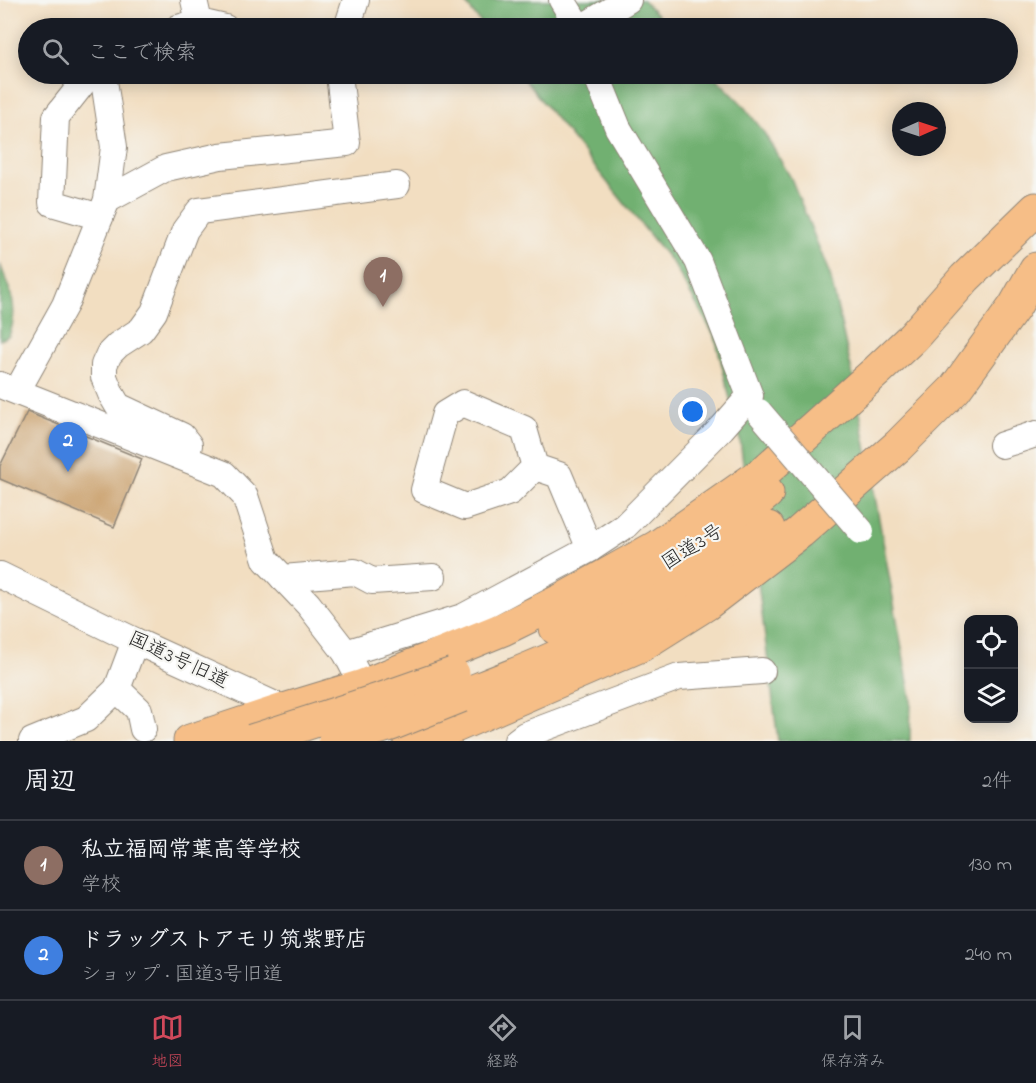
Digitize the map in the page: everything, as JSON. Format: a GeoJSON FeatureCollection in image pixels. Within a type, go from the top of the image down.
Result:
{"type":"FeatureCollection","features":[{"type":"Feature","properties":{"kind":"highway"},"geometry":{"type":"LineString","coordinates":[[189,741],[363,686],[503,629],[566,598],[657,547],[764,472],[912,338],[964,278],[1036,211]]}},
{"type":"Feature","properties":{"kind":"highway","name":"国道3号"},"geometry":{"type":"LineString","coordinates":[[252,741],[372,703],[454,709],[528,642],[602,604],[726,528],[819,450],[925,349],[984,280],[1036,211]]}},
{"type":"Feature","properties":{"kind":"highway","name":"国道3号"},"geometry":{"type":"LineString","coordinates":[[335,741],[391,724],[454,709],[616,627],[738,551],[838,474],[943,371],[1007,295],[1036,254]]}},
{"type":"Feature","properties":{"kind":"highway"},"geometry":{"type":"LineString","coordinates":[[410,741],[454,709],[641,645],[706,604],[800,532],[898,446],[955,389],[1015,306],[1036,269]]}},
{"type":"Feature","properties":{"kind":"street"},"geometry":{"type":"LineString","coordinates":[[350,18],[356,0]]}},
{"type":"Feature","properties":{"kind":"street"},"geometry":{"type":"LineString","coordinates":[[562,0],[574,18]]}},
{"type":"Feature","properties":{"kind":"street"},"geometry":{"type":"LineString","coordinates":[[597,18],[628,0]]}},
{"type":"Feature","properties":{"kind":"street"},"geometry":{"type":"LineString","coordinates":[[82,84],[56,117],[52,203],[104,208],[166,168],[220,156],[347,143],[340,84]]}},
{"type":"Feature","properties":{"kind":"street"},"geometry":{"type":"LineString","coordinates":[[105,84],[114,147],[104,208],[65,305],[8,388],[224,474],[245,496],[266,560],[308,604],[346,653],[363,686]]}},
{"type":"Feature","properties":{"kind":"street"},"geometry":{"type":"LineString","coordinates":[[600,84],[618,128],[698,261],[755,404],[861,531]]}},
{"type":"Feature","properties":{"kind":"street"},"geometry":{"type":"LineString","coordinates":[[186,458],[189,445],[182,435],[118,406],[105,377],[104,365],[109,354],[117,345],[141,330],[154,312],[184,230],[199,211],[397,185]]}},
{"type":"Feature","properties":{"kind":"street"},"geometry":{"type":"LineString","coordinates":[[463,403],[524,429],[535,467],[510,492],[465,507],[424,490],[445,414],[463,403]]}},
{"type":"Feature","properties":{"kind":"street"},"geometry":{"type":"LineString","coordinates":[[346,653],[463,617],[590,549],[625,526],[722,428],[755,404]]}},
{"type":"Feature","properties":{"kind":"street"},"geometry":{"type":"LineString","coordinates":[[1002,445],[1036,434]]}},
{"type":"Feature","properties":{"kind":"street"},"geometry":{"type":"LineString","coordinates":[[535,467],[559,475],[590,549]]}},
{"type":"Feature","properties":{"kind":"street"},"geometry":{"type":"LineString","coordinates":[[283,578],[355,572],[372,581],[433,577]]}},
{"type":"Feature","properties":{"kind":"street","name":"国道3号旧道"},"geometry":{"type":"LineString","coordinates":[[0,575],[284,710],[359,741]]}},
{"type":"Feature","properties":{"kind":"street"},"geometry":{"type":"LineString","coordinates":[[32,741],[86,718],[117,689],[135,640]]}},
{"type":"Feature","properties":{"kind":"street"},"geometry":{"type":"LineString","coordinates":[[517,741],[525,735],[679,677],[762,671]]}},
{"type":"Feature","properties":{"kind":"street"},"geometry":{"type":"LineString","coordinates":[[117,689],[139,710],[142,729]]}},
{"type":"Feature","properties":{"kind":"green space"},"geometry":{"type":"Polygon","coordinates":[[[463,0],[643,0],[660,18],[477,18],[463,0]]]}},
{"type":"Feature","properties":{"kind":"green space"},"geometry":{"type":"Polygon","coordinates":[[[528,84],[722,84],[741,103],[763,131],[791,178],[830,275],[857,395],[911,699],[910,741],[778,741],[740,440],[715,337],[674,265],[528,84]]]}},
{"type":"Feature","properties":{"kind":"green space"},"geometry":{"type":"Polygon","coordinates":[[[0,264],[12,300],[14,317],[9,336],[0,340],[0,264]]]}},
{"type":"Feature","properties":{"kind":"building"},"geometry":{"type":"Polygon","coordinates":[[[27,412],[142,459],[114,527],[0,479],[0,466],[27,412]]]}},
{"type":"Feature","properties":{"kind":"place","name":"私立福岡常葉高等学校"},"geometry":{"type":"Point","coordinates":[383,307]}},
{"type":"Feature","properties":{"kind":"place","name":"ドラッグストアモリ筑紫野店"},"geometry":{"type":"Point","coordinates":[68,472]}}]}
